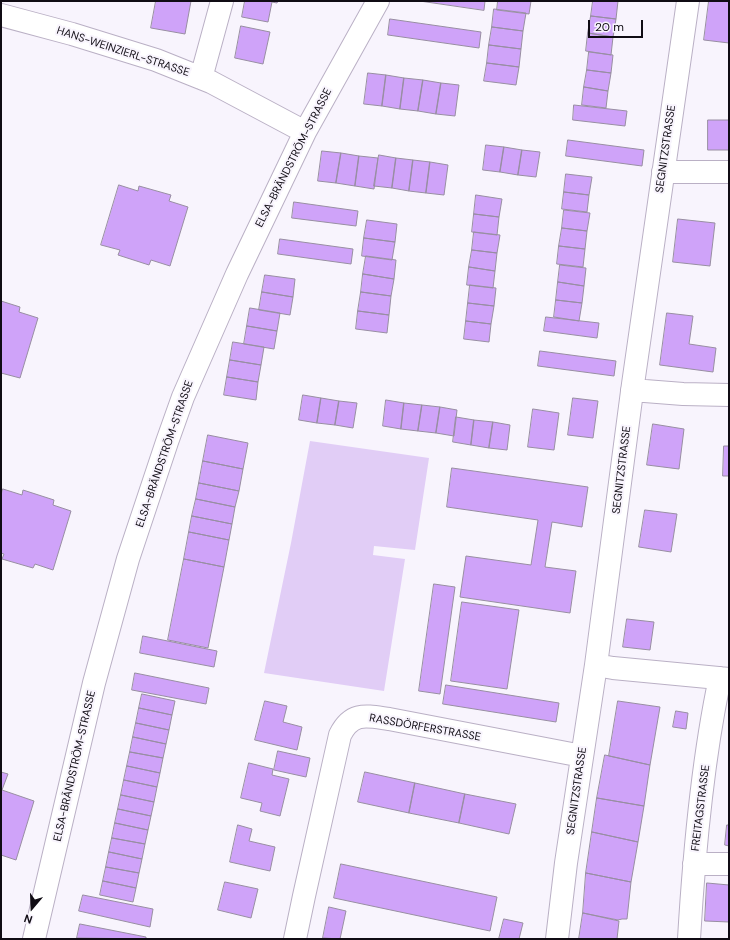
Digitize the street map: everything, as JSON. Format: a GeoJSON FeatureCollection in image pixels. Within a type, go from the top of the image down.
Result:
{"type":"FeatureCollection","features":[{"type":"Feature","properties":{"kind":"street"},"geometry":{"type":"LineString","coordinates":[[201,78],[222,1]]}},
{"type":"Feature","properties":{"kind":"street","name":"ELSA-BRÄNDSTRÖM-STRASSE"},"geometry":{"type":"LineString","coordinates":[[34,939],[93,691],[128,559],[183,397],[222,306],[305,132],[378,1]]}},
{"type":"Feature","properties":{"kind":"street","name":"SEGNITZSTRASSE"},"geometry":{"type":"LineString","coordinates":[[557,939],[596,665],[632,390],[688,1]]}},
{"type":"Feature","properties":{"kind":"street","name":"HANS-WEINZIERL-STRASSE"},"geometry":{"type":"LineString","coordinates":[[1,15],[72,34],[156,60],[201,78],[305,132]]}},
{"type":"Feature","properties":{"kind":"street"},"geometry":{"type":"LineString","coordinates":[[663,172],[729,172]]}},
{"type":"Feature","properties":{"kind":"street"},"geometry":{"type":"LineString","coordinates":[[632,390],[683,394],[729,395]]}},
{"type":"Feature","properties":{"kind":"street"},"geometry":{"type":"LineString","coordinates":[[596,665],[724,679]]}},
{"type":"Feature","properties":{"kind":"street","name":"FREITAGSTRASSE"},"geometry":{"type":"LineString","coordinates":[[689,939],[694,864],[704,777],[715,701],[724,679]]}},
{"type":"Feature","properties":{"kind":"street","name":"RASSDÖRFERSTRASSE"},"geometry":{"type":"LineString","coordinates":[[296,939],[304,896],[340,735],[345,725],[356,718],[368,717],[582,756]]}},
{"type":"Feature","properties":{"kind":"street"},"geometry":{"type":"LineString","coordinates":[[694,864],[729,864]]}},
{"type":"Feature","properties":{"kind":"shaded area"},"geometry":{"type":"Polygon","coordinates":[[[310,441],[429,458],[415,550],[374,546],[373,555],[405,559],[384,691],[264,673],[291,543],[310,441]]]}},
{"type":"Feature","properties":{"kind":"building"},"geometry":{"type":"Polygon","coordinates":[[[156,1],[191,1],[185,34],[151,28],[156,1]]]}},
{"type":"Feature","properties":{"kind":"building"},"geometry":{"type":"Polygon","coordinates":[[[245,1],[278,1],[277,3],[272,2],[268,22],[242,17],[245,1]]]}},
{"type":"Feature","properties":{"kind":"building"},"geometry":{"type":"Polygon","coordinates":[[[420,1],[485,1],[484,10],[420,1]]]}},
{"type":"Feature","properties":{"kind":"building"},"geometry":{"type":"Polygon","coordinates":[[[498,1],[531,1],[529,14],[497,10],[498,1]]]}},
{"type":"Feature","properties":{"kind":"building"},"geometry":{"type":"Polygon","coordinates":[[[593,1],[618,1],[616,19],[591,16],[593,1]]]}},
{"type":"Feature","properties":{"kind":"building"},"geometry":{"type":"Polygon","coordinates":[[[709,1],[729,1],[729,43],[704,40],[709,1]]]}},
{"type":"Feature","properties":{"kind":"building"},"geometry":{"type":"Polygon","coordinates":[[[494,9],[526,13],[523,31],[492,27],[494,9]]]}},
{"type":"Feature","properties":{"kind":"building"},"geometry":{"type":"Polygon","coordinates":[[[591,16],[616,19],[613,37],[588,33],[591,16]]]}},
{"type":"Feature","properties":{"kind":"building"},"geometry":{"type":"Polygon","coordinates":[[[390,19],[481,32],[479,48],[388,35],[390,19]]]}},
{"type":"Feature","properties":{"kind":"building"},"geometry":{"type":"Polygon","coordinates":[[[241,26],[270,32],[263,64],[235,58],[241,26]]]}},
{"type":"Feature","properties":{"kind":"building"},"geometry":{"type":"Polygon","coordinates":[[[492,27],[523,31],[521,49],[489,45],[492,27]]]}},
{"type":"Feature","properties":{"kind":"building"},"geometry":{"type":"Polygon","coordinates":[[[588,33],[613,37],[611,55],[586,51],[588,33]]]}},
{"type":"Feature","properties":{"kind":"building"},"geometry":{"type":"Polygon","coordinates":[[[489,45],[521,49],[519,67],[487,63],[489,45]]]}},
{"type":"Feature","properties":{"kind":"building"},"geometry":{"type":"Polygon","coordinates":[[[589,52],[613,55],[611,73],[587,70],[589,52]]]}},
{"type":"Feature","properties":{"kind":"building"},"geometry":{"type":"Polygon","coordinates":[[[487,63],[519,67],[516,85],[484,81],[487,63]]]}},
{"type":"Feature","properties":{"kind":"building"},"geometry":{"type":"Polygon","coordinates":[[[587,70],[611,73],[608,91],[584,87],[587,70]]]}},
{"type":"Feature","properties":{"kind":"building"},"geometry":{"type":"Polygon","coordinates":[[[368,73],[386,75],[382,106],[364,104],[368,73]]]}},
{"type":"Feature","properties":{"kind":"building"},"geometry":{"type":"Polygon","coordinates":[[[386,75],[404,78],[400,109],[382,106],[386,75]]]}},
{"type":"Feature","properties":{"kind":"building"},"geometry":{"type":"Polygon","coordinates":[[[404,78],[423,80],[418,111],[400,109],[404,78]]]}},
{"type":"Feature","properties":{"kind":"building"},"geometry":{"type":"Polygon","coordinates":[[[423,80],[441,83],[436,114],[418,111],[423,80]]]}},
{"type":"Feature","properties":{"kind":"building"},"geometry":{"type":"Polygon","coordinates":[[[441,83],[459,85],[455,116],[436,114],[441,83]]]}},
{"type":"Feature","properties":{"kind":"building"},"geometry":{"type":"Polygon","coordinates":[[[584,87],[608,91],[606,108],[582,105],[584,87]]]}},
{"type":"Feature","properties":{"kind":"building"},"geometry":{"type":"Polygon","coordinates":[[[574,105],[627,111],[625,126],[573,120],[574,105]]]}},
{"type":"Feature","properties":{"kind":"building"},"geometry":{"type":"Polygon","coordinates":[[[708,120],[729,120],[729,150],[708,150],[708,120]]]}},
{"type":"Feature","properties":{"kind":"building"},"geometry":{"type":"Polygon","coordinates":[[[568,140],[644,150],[642,166],[566,156],[568,140]]]}},
{"type":"Feature","properties":{"kind":"building"},"geometry":{"type":"Polygon","coordinates":[[[486,145],[504,147],[500,172],[483,170],[486,145]]]}},
{"type":"Feature","properties":{"kind":"building"},"geometry":{"type":"Polygon","coordinates":[[[504,147],[522,150],[518,175],[500,172],[504,147]]]}},
{"type":"Feature","properties":{"kind":"building"},"geometry":{"type":"Polygon","coordinates":[[[522,150],[540,152],[536,177],[518,175],[522,150]]]}},
{"type":"Feature","properties":{"kind":"building"},"geometry":{"type":"Polygon","coordinates":[[[322,151],[341,153],[336,183],[318,181],[322,151]]]}},
{"type":"Feature","properties":{"kind":"building"},"geometry":{"type":"Polygon","coordinates":[[[341,153],[359,156],[355,186],[336,183],[341,153]]]}},
{"type":"Feature","properties":{"kind":"building"},"geometry":{"type":"Polygon","coordinates":[[[379,155],[396,158],[392,188],[374,186],[379,155]]]}},
{"type":"Feature","properties":{"kind":"building"},"geometry":{"type":"Polygon","coordinates":[[[359,156],[378,158],[374,189],[355,186],[359,156]]]}},
{"type":"Feature","properties":{"kind":"building"},"geometry":{"type":"Polygon","coordinates":[[[396,158],[413,160],[409,191],[392,188],[396,158]]]}},
{"type":"Feature","properties":{"kind":"building"},"geometry":{"type":"Polygon","coordinates":[[[413,160],[430,162],[426,193],[409,191],[413,160]]]}},
{"type":"Feature","properties":{"kind":"building"},"geometry":{"type":"Polygon","coordinates":[[[430,162],[448,165],[444,195],[426,193],[430,162]]]}},
{"type":"Feature","properties":{"kind":"building"},"geometry":{"type":"Polygon","coordinates":[[[566,174],[592,177],[589,195],[564,192],[566,174]]]}},
{"type":"Feature","properties":{"kind":"building"},"geometry":{"type":"Polygon","coordinates":[[[119,185],[138,191],[139,186],[171,195],[169,201],[188,207],[170,266],[151,260],[149,265],[118,255],[120,250],[101,245],[119,185]]]}},
{"type":"Feature","properties":{"kind":"building"},"geometry":{"type":"Polygon","coordinates":[[[564,192],[589,195],[587,212],[562,209],[564,192]]]}},
{"type":"Feature","properties":{"kind":"building"},"geometry":{"type":"Polygon","coordinates":[[[476,195],[502,199],[499,217],[474,214],[476,195]]]}},
{"type":"Feature","properties":{"kind":"building"},"geometry":{"type":"Polygon","coordinates":[[[294,202],[358,211],[356,226],[292,218],[294,202]]]}},
{"type":"Feature","properties":{"kind":"building"},"geometry":{"type":"Polygon","coordinates":[[[564,210],[590,213],[587,231],[562,228],[564,210]]]}},
{"type":"Feature","properties":{"kind":"building"},"geometry":{"type":"Polygon","coordinates":[[[474,214],[499,217],[497,235],[472,232],[474,214]]]}},
{"type":"Feature","properties":{"kind":"building"},"geometry":{"type":"Polygon","coordinates":[[[678,219],[715,223],[710,266],[673,262],[678,219]]]}},
{"type":"Feature","properties":{"kind":"building"},"geometry":{"type":"Polygon","coordinates":[[[367,220],[397,224],[395,242],[364,238],[367,220]]]}},
{"type":"Feature","properties":{"kind":"building"},"geometry":{"type":"Polygon","coordinates":[[[562,228],[587,231],[585,249],[559,246],[562,228]]]}},
{"type":"Feature","properties":{"kind":"building"},"geometry":{"type":"Polygon","coordinates":[[[474,232],[500,235],[497,253],[472,250],[474,232]]]}},
{"type":"Feature","properties":{"kind":"building"},"geometry":{"type":"Polygon","coordinates":[[[364,238],[395,242],[392,260],[362,256],[364,238]]]}},
{"type":"Feature","properties":{"kind":"building"},"geometry":{"type":"Polygon","coordinates":[[[280,239],[353,249],[351,264],[278,254],[280,239]]]}},
{"type":"Feature","properties":{"kind":"building"},"geometry":{"type":"Polygon","coordinates":[[[559,246],[585,249],[583,267],[557,264],[559,246]]]}},
{"type":"Feature","properties":{"kind":"building"},"geometry":{"type":"Polygon","coordinates":[[[472,250],[497,253],[495,271],[469,267],[472,250]]]}},
{"type":"Feature","properties":{"kind":"building"},"geometry":{"type":"Polygon","coordinates":[[[366,256],[396,260],[394,279],[363,274],[366,256]]]}},
{"type":"Feature","properties":{"kind":"building"},"geometry":{"type":"Polygon","coordinates":[[[560,265],[586,268],[584,286],[558,282],[560,265]]]}},
{"type":"Feature","properties":{"kind":"building"},"geometry":{"type":"Polygon","coordinates":[[[469,267],[495,271],[493,288],[467,285],[469,267]]]}},
{"type":"Feature","properties":{"kind":"building"},"geometry":{"type":"Polygon","coordinates":[[[363,274],[394,279],[391,296],[361,292],[363,274]]]}},
{"type":"Feature","properties":{"kind":"building"},"geometry":{"type":"Polygon","coordinates":[[[265,275],[295,279],[293,297],[262,292],[265,275]]]}},
{"type":"Feature","properties":{"kind":"building"},"geometry":{"type":"Polygon","coordinates":[[[558,282],[584,286],[582,303],[556,300],[558,282]]]}},
{"type":"Feature","properties":{"kind":"building"},"geometry":{"type":"Polygon","coordinates":[[[470,285],[496,288],[494,306],[468,303],[470,285]]]}},
{"type":"Feature","properties":{"kind":"building"},"geometry":{"type":"Polygon","coordinates":[[[262,292],[293,297],[290,315],[259,310],[262,292]]]}},
{"type":"Feature","properties":{"kind":"building"},"geometry":{"type":"Polygon","coordinates":[[[361,292],[391,296],[389,315],[358,311],[361,292]]]}},
{"type":"Feature","properties":{"kind":"building"},"geometry":{"type":"Polygon","coordinates":[[[556,300],[582,303],[579,321],[554,317],[556,300]]]}},
{"type":"Feature","properties":{"kind":"building"},"geometry":{"type":"Polygon","coordinates":[[[1,301],[20,307],[19,312],[38,318],[20,378],[1,373],[1,301]]]}},
{"type":"Feature","properties":{"kind":"building"},"geometry":{"type":"Polygon","coordinates":[[[468,303],[494,306],[491,324],[466,321],[468,303]]]}},
{"type":"Feature","properties":{"kind":"building"},"geometry":{"type":"Polygon","coordinates":[[[250,308],[280,313],[277,331],[247,326],[250,308]]]}},
{"type":"Feature","properties":{"kind":"building"},"geometry":{"type":"Polygon","coordinates":[[[358,311],[389,315],[387,333],[356,329],[358,311]]]}},
{"type":"Feature","properties":{"kind":"building"},"geometry":{"type":"Polygon","coordinates":[[[667,313],[693,316],[689,344],[716,348],[713,372],[660,365],[667,313]]]}},
{"type":"Feature","properties":{"kind":"building"},"geometry":{"type":"Polygon","coordinates":[[[546,317],[599,323],[597,338],[544,331],[546,317]]]}},
{"type":"Feature","properties":{"kind":"building"},"geometry":{"type":"Polygon","coordinates":[[[466,321],[491,324],[489,342],[464,339],[466,321]]]}},
{"type":"Feature","properties":{"kind":"building"},"geometry":{"type":"Polygon","coordinates":[[[247,326],[277,331],[274,349],[244,344],[247,326]]]}},
{"type":"Feature","properties":{"kind":"building"},"geometry":{"type":"Polygon","coordinates":[[[233,342],[264,347],[261,365],[230,360],[233,342]]]}},
{"type":"Feature","properties":{"kind":"building"},"geometry":{"type":"Polygon","coordinates":[[[540,351],[616,361],[614,376],[538,366],[540,351]]]}},
{"type":"Feature","properties":{"kind":"building"},"geometry":{"type":"Polygon","coordinates":[[[230,360],[261,365],[258,382],[227,377],[230,360]]]}},
{"type":"Feature","properties":{"kind":"building"},"geometry":{"type":"Polygon","coordinates":[[[227,377],[258,382],[256,400],[224,395],[227,377]]]}},
{"type":"Feature","properties":{"kind":"building"},"geometry":{"type":"Polygon","coordinates":[[[303,395],[321,398],[317,423],[299,420],[303,395]]]}},
{"type":"Feature","properties":{"kind":"building"},"geometry":{"type":"Polygon","coordinates":[[[321,398],[339,401],[335,425],[317,423],[321,398]]]}},
{"type":"Feature","properties":{"kind":"building"},"geometry":{"type":"Polygon","coordinates":[[[573,398],[598,401],[593,438],[568,435],[573,398]]]}},
{"type":"Feature","properties":{"kind":"building"},"geometry":{"type":"Polygon","coordinates":[[[386,400],[404,403],[401,429],[383,426],[386,400]]]}},
{"type":"Feature","properties":{"kind":"building"},"geometry":{"type":"Polygon","coordinates":[[[339,401],[357,403],[353,428],[335,425],[339,401]]]}},
{"type":"Feature","properties":{"kind":"building"},"geometry":{"type":"Polygon","coordinates":[[[404,403],[422,405],[418,431],[401,429],[404,403]]]}},
{"type":"Feature","properties":{"kind":"building"},"geometry":{"type":"Polygon","coordinates":[[[422,405],[440,407],[436,433],[418,431],[422,405]]]}},
{"type":"Feature","properties":{"kind":"building"},"geometry":{"type":"Polygon","coordinates":[[[440,407],[457,410],[454,436],[436,433],[440,407]]]}},
{"type":"Feature","properties":{"kind":"building"},"geometry":{"type":"Polygon","coordinates":[[[533,409],[559,413],[554,450],[528,447],[533,409]]]}},
{"type":"Feature","properties":{"kind":"building"},"geometry":{"type":"Polygon","coordinates":[[[456,417],[474,420],[471,445],[453,442],[456,417]]]}},
{"type":"Feature","properties":{"kind":"building"},"geometry":{"type":"Polygon","coordinates":[[[474,420],[493,422],[489,448],[471,445],[474,420]]]}},
{"type":"Feature","properties":{"kind":"building"},"geometry":{"type":"Polygon","coordinates":[[[493,422],[510,425],[507,450],[489,448],[493,422]]]}},
{"type":"Feature","properties":{"kind":"building"},"geometry":{"type":"Polygon","coordinates":[[[653,424],[684,429],[679,469],[647,465],[653,424]]]}},
{"type":"Feature","properties":{"kind":"building"},"geometry":{"type":"Polygon","coordinates":[[[208,435],[248,443],[243,469],[203,461],[208,435]]]}},
{"type":"Feature","properties":{"kind":"building"},"geometry":{"type":"Polygon","coordinates":[[[724,446],[729,446],[729,476],[723,476],[724,446]]]}},
{"type":"Feature","properties":{"kind":"building"},"geometry":{"type":"Polygon","coordinates":[[[203,461],[243,469],[239,491],[199,483],[203,461]]]}},
{"type":"Feature","properties":{"kind":"building"},"geometry":{"type":"Polygon","coordinates":[[[452,468],[588,487],[582,527],[552,522],[545,567],[576,571],[570,613],[460,597],[466,556],[531,565],[538,520],[447,507],[452,468]]]}},
{"type":"Feature","properties":{"kind":"building"},"geometry":{"type":"Polygon","coordinates":[[[199,483],[239,491],[235,507],[196,499],[199,483]]]}},
{"type":"Feature","properties":{"kind":"building"},"geometry":{"type":"Polygon","coordinates":[[[3,489],[22,495],[23,490],[54,500],[53,505],[71,511],[53,570],[35,564],[33,568],[2,559],[4,554],[1,553],[1,495],[3,489]]]}},
{"type":"Feature","properties":{"kind":"building"},"geometry":{"type":"Polygon","coordinates":[[[196,499],[235,507],[232,524],[192,516],[196,499]]]}},
{"type":"Feature","properties":{"kind":"building"},"geometry":{"type":"Polygon","coordinates":[[[645,510],[677,514],[671,552],[639,547],[645,510]]]}},
{"type":"Feature","properties":{"kind":"building"},"geometry":{"type":"Polygon","coordinates":[[[192,516],[232,524],[229,540],[189,532],[192,516]]]}},
{"type":"Feature","properties":{"kind":"building"},"geometry":{"type":"Polygon","coordinates":[[[189,532],[229,540],[224,567],[184,559],[189,532]]]}},
{"type":"Feature","properties":{"kind":"building"},"geometry":{"type":"Polygon","coordinates":[[[184,559],[224,567],[208,648],[168,640],[184,559]]]}},
{"type":"Feature","properties":{"kind":"building"},"geometry":{"type":"Polygon","coordinates":[[[434,584],[455,587],[440,694],[419,691],[434,584]]]}},
{"type":"Feature","properties":{"kind":"building"},"geometry":{"type":"Polygon","coordinates":[[[462,602],[519,610],[507,689],[451,681],[462,602]]]}},
{"type":"Feature","properties":{"kind":"building"},"geometry":{"type":"Polygon","coordinates":[[[627,619],[654,622],[650,650],[623,647],[627,619]]]}},
{"type":"Feature","properties":{"kind":"building"},"geometry":{"type":"Polygon","coordinates":[[[143,636],[217,651],[214,667],[140,653],[143,636]]]}},
{"type":"Feature","properties":{"kind":"building"},"geometry":{"type":"Polygon","coordinates":[[[135,673],[209,688],[206,704],[132,690],[135,673]]]}},
{"type":"Feature","properties":{"kind":"building"},"geometry":{"type":"Polygon","coordinates":[[[446,685],[559,703],[556,722],[443,704],[446,685]]]}},
{"type":"Feature","properties":{"kind":"building"},"geometry":{"type":"Polygon","coordinates":[[[142,694],[175,701],[172,715],[139,708],[142,694]]]}},
{"type":"Feature","properties":{"kind":"building"},"geometry":{"type":"Polygon","coordinates":[[[265,701],[287,706],[283,722],[302,727],[297,750],[255,740],[265,701]]]}},
{"type":"Feature","properties":{"kind":"building"},"geometry":{"type":"Polygon","coordinates":[[[618,701],[660,707],[650,765],[609,756],[618,701]]]}},
{"type":"Feature","properties":{"kind":"building"},"geometry":{"type":"Polygon","coordinates":[[[139,708],[172,715],[169,730],[136,723],[139,708]]]}},
{"type":"Feature","properties":{"kind":"building"},"geometry":{"type":"Polygon","coordinates":[[[676,711],[688,713],[686,729],[673,727],[676,711]]]}},
{"type":"Feature","properties":{"kind":"building"},"geometry":{"type":"Polygon","coordinates":[[[136,723],[169,730],[166,744],[133,737],[136,723]]]}},
{"type":"Feature","properties":{"kind":"building"},"geometry":{"type":"Polygon","coordinates":[[[133,737],[166,744],[163,758],[130,752],[133,737]]]}},
{"type":"Feature","properties":{"kind":"building"},"geometry":{"type":"Polygon","coordinates":[[[278,751],[310,758],[306,777],[274,770],[278,751]]]}},
{"type":"Feature","properties":{"kind":"building"},"geometry":{"type":"Polygon","coordinates":[[[130,752],[163,758],[160,773],[127,766],[130,752]]]}},
{"type":"Feature","properties":{"kind":"building"},"geometry":{"type":"Polygon","coordinates":[[[605,755],[650,765],[644,806],[597,798],[605,755]]]}},
{"type":"Feature","properties":{"kind":"building"},"geometry":{"type":"Polygon","coordinates":[[[249,763],[273,769],[272,775],[289,779],[280,816],[260,811],[262,803],[241,798],[249,763]]]}},
{"type":"Feature","properties":{"kind":"building"},"geometry":{"type":"Polygon","coordinates":[[[127,766],[160,773],[157,787],[124,780],[127,766]]]}},
{"type":"Feature","properties":{"kind":"building"},"geometry":{"type":"Polygon","coordinates":[[[1,772],[8,774],[2,790],[34,801],[16,860],[1,855],[1,772]]]}},
{"type":"Feature","properties":{"kind":"building"},"geometry":{"type":"Polygon","coordinates":[[[365,772],[415,783],[409,813],[358,802],[365,772]]]}},
{"type":"Feature","properties":{"kind":"building"},"geometry":{"type":"Polygon","coordinates":[[[124,780],[157,787],[154,802],[121,795],[124,780]]]}},
{"type":"Feature","properties":{"kind":"building"},"geometry":{"type":"Polygon","coordinates":[[[415,783],[465,794],[459,823],[409,813],[415,783]]]}},
{"type":"Feature","properties":{"kind":"building"},"geometry":{"type":"Polygon","coordinates":[[[465,794],[516,804],[509,834],[459,823],[465,794]]]}},
{"type":"Feature","properties":{"kind":"building"},"geometry":{"type":"Polygon","coordinates":[[[121,795],[154,802],[151,816],[118,809],[121,795]]]}},
{"type":"Feature","properties":{"kind":"building"},"geometry":{"type":"Polygon","coordinates":[[[597,798],[644,806],[638,842],[592,832],[597,798]]]}},
{"type":"Feature","properties":{"kind":"building"},"geometry":{"type":"Polygon","coordinates":[[[118,809],[151,816],[148,830],[115,823],[118,809]]]}},
{"type":"Feature","properties":{"kind":"building"},"geometry":{"type":"Polygon","coordinates":[[[115,823],[148,830],[145,844],[112,838],[115,823]]]}},
{"type":"Feature","properties":{"kind":"building"},"geometry":{"type":"Polygon","coordinates":[[[238,825],[252,829],[249,841],[275,847],[270,871],[230,862],[238,825]]]}},
{"type":"Feature","properties":{"kind":"building"},"geometry":{"type":"Polygon","coordinates":[[[727,825],[729,825],[729,846],[725,845],[727,825]]]}},
{"type":"Feature","properties":{"kind":"building"},"geometry":{"type":"Polygon","coordinates":[[[592,832],[638,842],[631,882],[586,873],[592,832]]]}},
{"type":"Feature","properties":{"kind":"building"},"geometry":{"type":"Polygon","coordinates":[[[112,838],[145,844],[142,859],[109,852],[112,838]]]}},
{"type":"Feature","properties":{"kind":"building"},"geometry":{"type":"Polygon","coordinates":[[[109,852],[142,859],[139,873],[106,867],[109,852]]]}},
{"type":"Feature","properties":{"kind":"building"},"geometry":{"type":"Polygon","coordinates":[[[341,864],[497,897],[490,931],[334,898],[341,864]]]}},
{"type":"Feature","properties":{"kind":"building"},"geometry":{"type":"Polygon","coordinates":[[[106,867],[139,873],[136,888],[103,881],[106,867]]]}},
{"type":"Feature","properties":{"kind":"building"},"geometry":{"type":"Polygon","coordinates":[[[586,873],[631,882],[627,919],[618,920],[583,913],[586,873]]]}},
{"type":"Feature","properties":{"kind":"building"},"geometry":{"type":"Polygon","coordinates":[[[103,881],[136,888],[133,902],[100,895],[103,881]]]}},
{"type":"Feature","properties":{"kind":"building"},"geometry":{"type":"Polygon","coordinates":[[[225,882],[258,889],[251,918],[218,910],[225,882]]]}},
{"type":"Feature","properties":{"kind":"building"},"geometry":{"type":"Polygon","coordinates":[[[707,883],[729,885],[729,922],[705,921],[707,883]]]}},
{"type":"Feature","properties":{"kind":"building"},"geometry":{"type":"Polygon","coordinates":[[[83,895],[153,909],[150,927],[79,911],[83,895]]]}},
{"type":"Feature","properties":{"kind":"building"},"geometry":{"type":"Polygon","coordinates":[[[329,907],[346,911],[340,939],[323,938],[329,907]]]}},
{"type":"Feature","properties":{"kind":"building"},"geometry":{"type":"Polygon","coordinates":[[[583,913],[619,921],[617,939],[579,939],[583,913]]]}},
{"type":"Feature","properties":{"kind":"building"},"geometry":{"type":"Polygon","coordinates":[[[504,919],[523,923],[519,939],[499,939],[504,919]]]}},
{"type":"Feature","properties":{"kind":"building"},"geometry":{"type":"Polygon","coordinates":[[[80,924],[146,937],[146,939],[77,938],[80,924]]]}}]}
